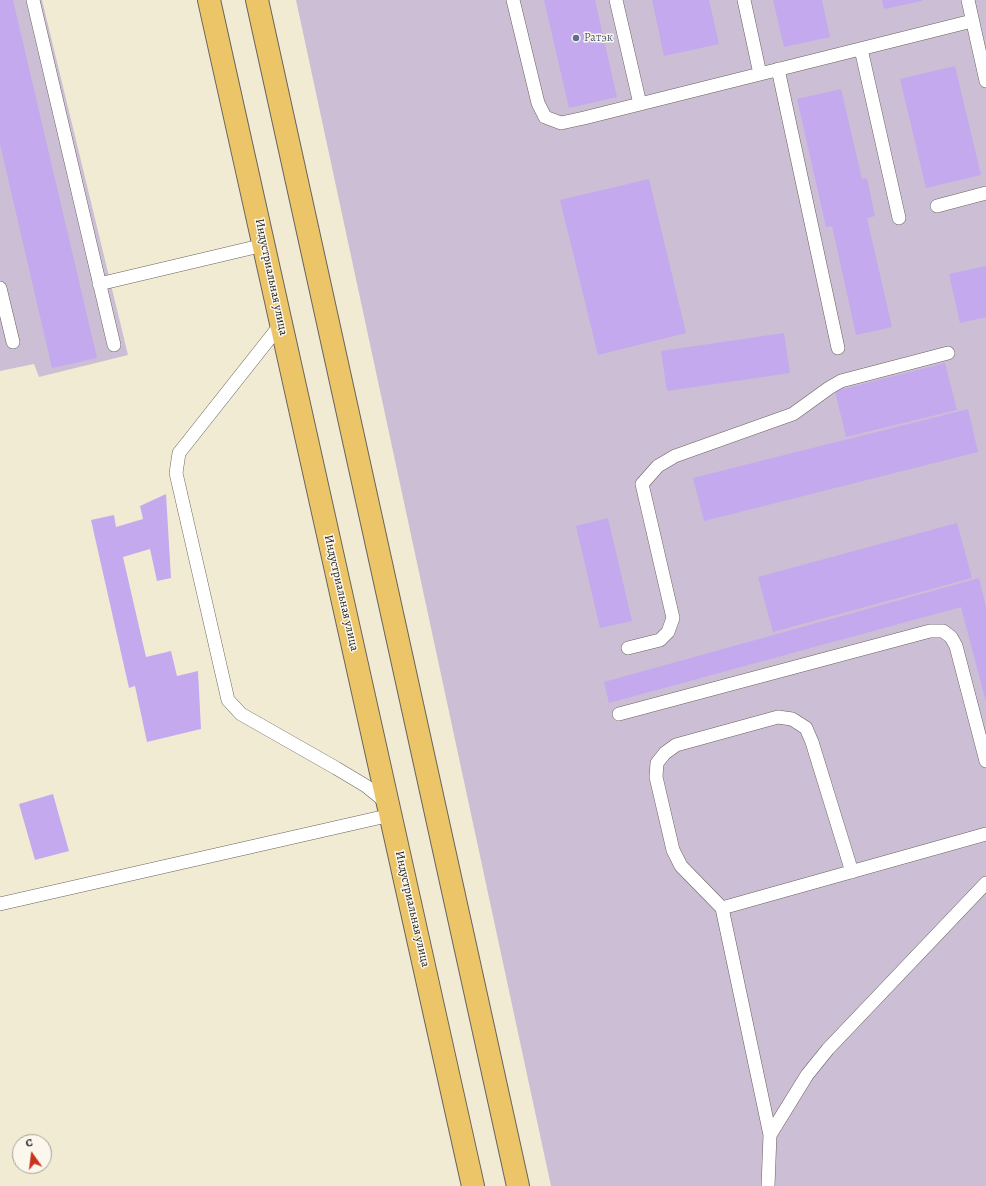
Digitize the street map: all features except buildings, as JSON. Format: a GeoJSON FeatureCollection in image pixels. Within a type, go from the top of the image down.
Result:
{"type":"FeatureCollection","features":[{"type":"Feature","properties":{"kind":"main road","name":"Индустриальная улица"},"geometry":{"type":"LineString","coordinates":[[209,0],[473,1186]]}},
{"type":"Feature","properties":{"kind":"main road"},"geometry":{"type":"LineString","coordinates":[[257,0],[518,1186]]}},
{"type":"Feature","properties":{"kind":"lane"},"geometry":{"type":"LineString","coordinates":[[33,0],[114,345]]}},
{"type":"Feature","properties":{"kind":"lane"},"geometry":{"type":"LineString","coordinates":[[513,0],[538,103],[545,117],[561,123],[972,21]]}},
{"type":"Feature","properties":{"kind":"lane"},"geometry":{"type":"LineString","coordinates":[[616,0],[640,104]]}},
{"type":"Feature","properties":{"kind":"lane"},"geometry":{"type":"LineString","coordinates":[[744,0],[760,74]]}},
{"type":"Feature","properties":{"kind":"lane"},"geometry":{"type":"LineString","coordinates":[[968,0],[986,81]]}},
{"type":"Feature","properties":{"kind":"lane"},"geometry":{"type":"LineString","coordinates":[[861,49],[899,218]]}},
{"type":"Feature","properties":{"kind":"lane"},"geometry":{"type":"LineString","coordinates":[[778,69],[838,348]]}},
{"type":"Feature","properties":{"kind":"lane"},"geometry":{"type":"LineString","coordinates":[[937,206],[986,193]]}},
{"type":"Feature","properties":{"kind":"lane"},"geometry":{"type":"LineString","coordinates":[[99,284],[264,245]]}},
{"type":"Feature","properties":{"kind":"lane"},"geometry":{"type":"LineString","coordinates":[[0,288],[12,342]]}},
{"type":"Feature","properties":{"kind":"lane"},"geometry":{"type":"LineString","coordinates":[[281,324],[179,453],[176,473],[228,700],[241,714],[366,786],[390,809]]}},
{"type":"Feature","properties":{"kind":"lane"},"geometry":{"type":"LineString","coordinates":[[628,648],[660,640],[668,632],[673,618],[642,484],[658,466],[675,456],[793,414],[841,381],[948,353]]}},
{"type":"Feature","properties":{"kind":"lane"},"geometry":{"type":"LineString","coordinates":[[619,714],[930,631],[943,631],[951,637],[956,646],[986,761]]}},
{"type":"Feature","properties":{"kind":"lane"},"geometry":{"type":"LineString","coordinates":[[768,1186],[770,1135],[722,908],[681,866],[673,850],[656,777],[657,763],[665,753],[676,745],[778,717],[792,719],[806,728],[812,742],[852,872]]}},
{"type":"Feature","properties":{"kind":"lane"},"geometry":{"type":"LineString","coordinates":[[0,904],[390,809]]}},
{"type":"Feature","properties":{"kind":"lane"},"geometry":{"type":"LineString","coordinates":[[722,908],[986,834]]}},
{"type":"Feature","properties":{"kind":"lane"},"geometry":{"type":"LineString","coordinates":[[770,1135],[807,1075],[828,1049],[986,883]]}},
{"type":"Feature","properties":{"kind":"shaded area"},"geometry":{"type":"Polygon","coordinates":[[[0,0],[42,0],[128,355],[39,377],[34,364],[0,371],[0,0]]]}},
{"type":"Feature","properties":{"kind":"shaded area"},"geometry":{"type":"Polygon","coordinates":[[[296,0],[986,0],[986,1186],[551,1186],[296,0]]]}},
{"type":"Feature","properties":{"kind":"place","name":"Ратэк"},"geometry":{"type":"Point","coordinates":[576,38]}}]}
